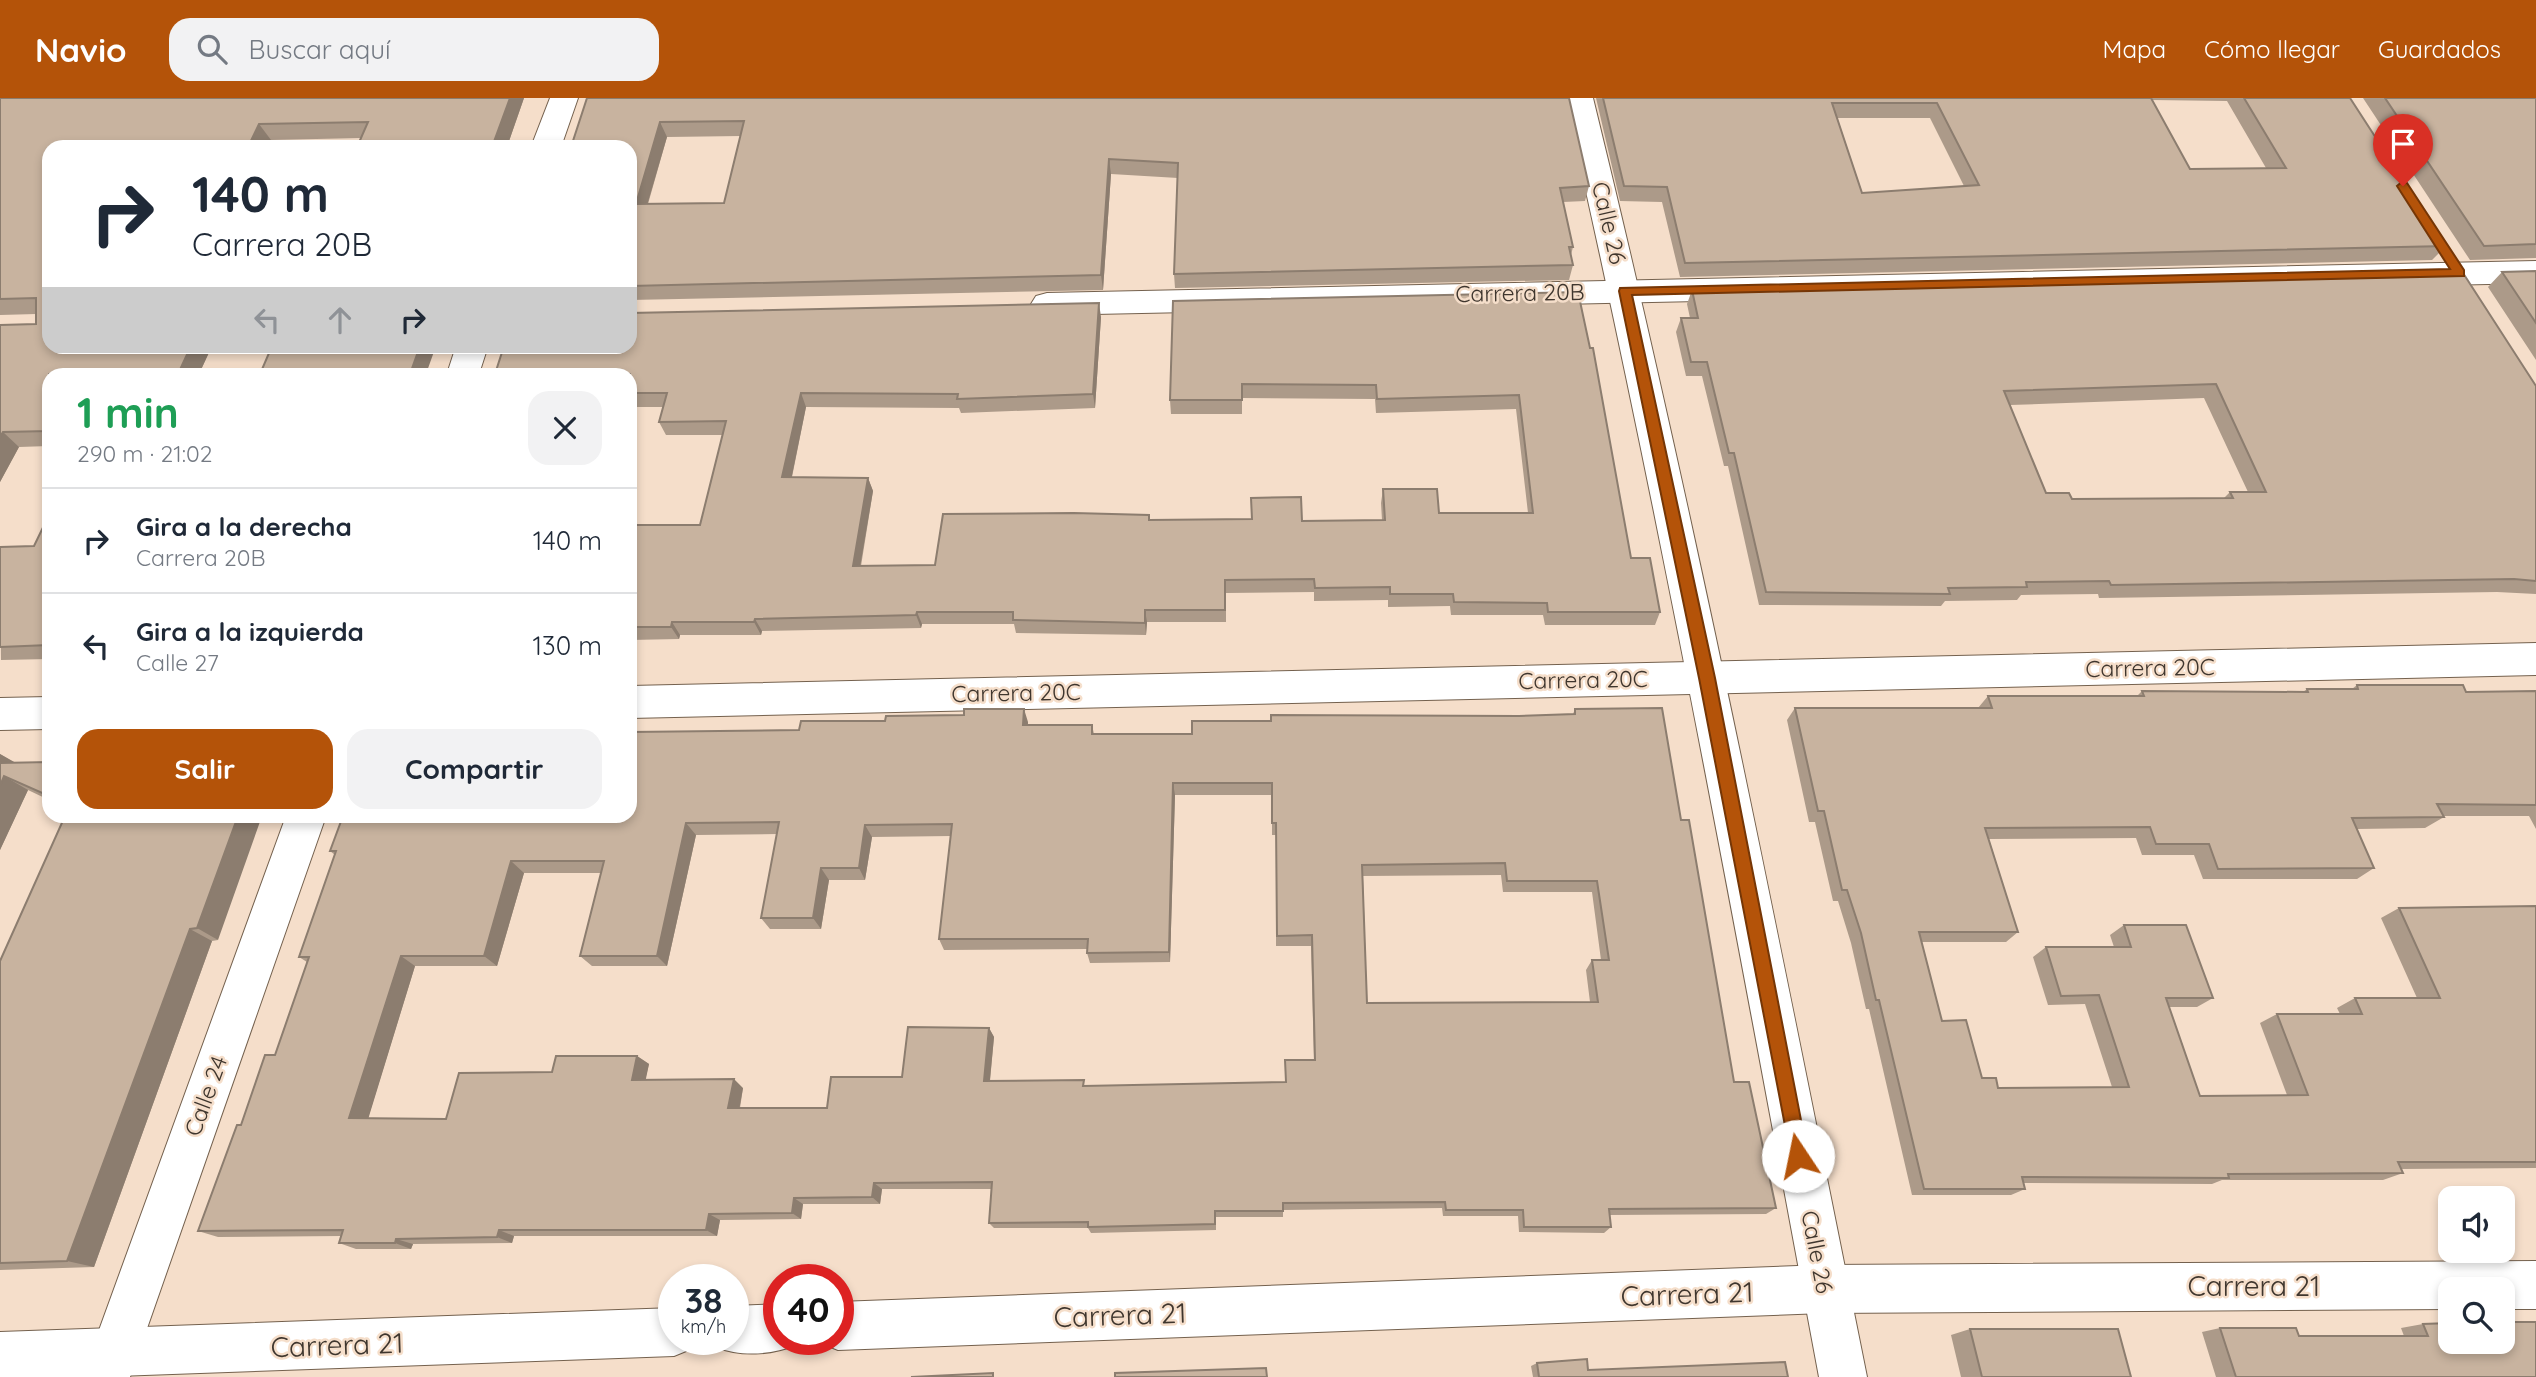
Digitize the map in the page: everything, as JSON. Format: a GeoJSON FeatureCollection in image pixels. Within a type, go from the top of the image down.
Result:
{"type":"FeatureCollection","features":[{"type":"Feature","properties":{"kind":"street"},"geometry":{"type":"LineString","coordinates":[[549,140],[564,98]]}},
{"type":"Feature","properties":{"kind":"street","name":"Calle 26"},"geometry":{"type":"LineString","coordinates":[[1579,98],[1625,291],[1707,678],[1843,1377]]}},
{"type":"Feature","properties":{"kind":"street"},"geometry":{"type":"LineString","coordinates":[[2452,261],[2480,305]]}},
{"type":"Feature","properties":{"kind":"street","name":"Carrera 20B"},"geometry":{"type":"LineString","coordinates":[[1017,305],[1625,291],[2452,261],[2536,272]]}},
{"type":"Feature","properties":{"kind":"street","name":"Carrera 20C"},"geometry":{"type":"LineString","coordinates":[[637,702],[2536,659]]}},
{"type":"Feature","properties":{"kind":"street"},"geometry":{"type":"LineString","coordinates":[[0,714],[42,713]]}},
{"type":"Feature","properties":{"kind":"street","name":"Calle 24"},"geometry":{"type":"LineString","coordinates":[[110,1365],[304,823]]}},
{"type":"Feature","properties":{"kind":"street","name":"Carrera 21"},"geometry":{"type":"LineString","coordinates":[[854,1325],[1824,1289],[2536,1285]]}},
{"type":"Feature","properties":{"kind":"street","name":"Carrera 21"},"geometry":{"type":"LineString","coordinates":[[0,1356],[110,1365],[658,1333]]}},
{"type":"Feature","properties":{"kind":"building"},"geometry":{"type":"Polygon","coordinates":[[[0,98],[510,98],[495,140],[360,140],[368,122],[259,124],[251,140],[42,140],[42,354],[187,354],[181,368],[42,368],[42,431],[3,432],[0,437],[0,325],[36,324],[36,298],[0,299],[0,98]]]}},
{"type":"Feature","properties":{"kind":"building"},"geometry":{"type":"Polygon","coordinates":[[[587,98],[1569,98],[1589,186],[1560,188],[1573,247],[1569,247],[1573,265],[1174,274],[1178,163],[1109,159],[1101,275],[637,286],[637,204],[724,203],[744,121],[660,122],[637,201],[637,140],[573,140],[587,98]]]}},
{"type":"Feature","properties":{"kind":"building"},"geometry":{"type":"Polygon","coordinates":[[[1603,98],[2151,98],[2190,169],[2286,168],[2244,98],[2350,98],[2446,246],[1685,263],[1667,187],[1624,186],[1603,98]],[[1832,103],[1862,193],[1979,185],[1937,103],[1832,103]]]}},
{"type":"Feature","properties":{"kind":"building"},"geometry":{"type":"Polygon","coordinates":[[[2385,98],[2536,98],[2536,244],[2484,246],[2385,98]]]}},
{"type":"Feature","properties":{"kind":"building"},"geometry":{"type":"Polygon","coordinates":[[[2536,271],[2536,323],[2502,272],[2536,271]]]}},
{"type":"Feature","properties":{"kind":"building"},"geometry":{"type":"Polygon","coordinates":[[[2463,273],[2536,386],[2536,581],[2514,579],[2111,585],[2109,581],[2026,582],[2027,587],[1948,588],[1950,594],[1766,592],[1734,453],[1729,453],[1707,362],[1691,362],[1681,318],[1698,318],[1692,290],[2463,273]],[[2216,384],[2004,391],[2046,493],[2069,493],[2072,499],[2233,498],[2230,492],[2266,492],[2216,384]]]}},
{"type":"Feature","properties":{"kind":"building"},"geometry":{"type":"Polygon","coordinates":[[[1578,292],[1590,348],[1593,348],[1631,558],[1650,558],[1660,612],[1548,612],[1547,603],[1454,602],[1453,594],[1390,594],[1390,587],[1315,588],[1314,579],[1225,580],[1225,610],[1145,610],[1145,623],[1013,620],[1013,612],[917,612],[916,615],[755,619],[754,622],[672,622],[671,627],[637,627],[637,525],[700,525],[726,421],[659,422],[667,393],[637,393],[637,368],[497,368],[501,354],[637,354],[637,313],[1099,303],[1093,394],[957,399],[958,394],[801,393],[782,477],[868,478],[853,566],[935,565],[943,514],[1074,513],[1149,515],[1149,520],[1252,519],[1251,498],[1301,497],[1302,521],[1385,520],[1383,489],[1437,489],[1439,513],[1533,513],[1519,395],[1377,399],[1376,385],[1242,384],[1242,400],[1170,400],[1173,301],[1578,292]]]}},
{"type":"Feature","properties":{"kind":"building"},"geometry":{"type":"Polygon","coordinates":[[[269,354],[417,354],[412,368],[263,368],[269,354]]]}},
{"type":"Feature","properties":{"kind":"building"},"geometry":{"type":"Polygon","coordinates":[[[42,529],[42,645],[0,647],[0,547],[34,546],[42,529]]]}},
{"type":"Feature","properties":{"kind":"building"},"geometry":{"type":"Polygon","coordinates":[[[2357,685],[2463,685],[2466,692],[2536,691],[2536,805],[2437,804],[2444,817],[2352,818],[2374,868],[2218,869],[2209,844],[2156,844],[2150,827],[1985,828],[2018,932],[1919,932],[1942,1021],[1966,1020],[1982,1078],[1996,1078],[1998,1088],[2129,1087],[2099,995],[2061,996],[2046,947],[2131,947],[2124,925],[2186,925],[2213,998],[2166,998],[2200,1096],[2308,1095],[2277,1014],[2362,1014],[2355,998],[2440,998],[2399,908],[2536,906],[2536,1162],[2398,1162],[2403,1173],[2228,1174],[2229,1178],[2022,1177],[2025,1189],[1924,1189],[1879,1000],[1876,1000],[1861,933],[1847,890],[1842,890],[1824,811],[1818,811],[1795,708],[1992,708],[1988,696],[2144,696],[2142,691],[2308,692],[2307,689],[2358,689],[2357,685]]]}},
{"type":"Feature","properties":{"kind":"building"},"geometry":{"type":"Polygon","coordinates":[[[1662,708],[1681,820],[1689,820],[1734,1082],[1749,1082],[1776,1208],[1609,1209],[1611,1227],[1524,1227],[1523,1210],[1446,1210],[1445,1202],[1283,1203],[1283,1211],[1215,1211],[1215,1224],[1088,1227],[1088,1222],[989,1223],[992,1182],[874,1183],[872,1197],[794,1198],[792,1213],[709,1214],[706,1230],[499,1230],[497,1237],[396,1239],[395,1243],[339,1243],[343,1230],[198,1231],[237,1125],[241,1125],[265,1055],[275,1055],[309,957],[299,957],[336,851],[330,851],[340,823],[637,823],[637,732],[799,730],[801,721],[885,721],[886,716],[964,715],[964,709],[1024,709],[1023,725],[1092,725],[1092,734],[1192,734],[1192,721],[1271,721],[1271,715],[1575,714],[1575,709],[1662,708]],[[1173,783],[1169,952],[1087,953],[1088,939],[939,939],[952,824],[865,825],[859,868],[821,868],[813,918],[761,918],[779,822],[686,823],[657,956],[580,956],[604,861],[511,861],[484,956],[401,956],[349,1118],[446,1119],[459,1073],[552,1072],[556,1056],[637,1056],[632,1080],[734,1079],[728,1108],[827,1108],[831,1077],[902,1077],[908,1027],[989,1028],[984,1081],[1084,1080],[1083,1086],[1286,1082],[1285,1060],[1315,1060],[1312,935],[1277,936],[1276,823],[1272,823],[1272,783],[1173,783]],[[1505,863],[1362,865],[1367,1003],[1598,1002],[1592,960],[1609,960],[1597,881],[1507,881],[1505,863]]]}},
{"type":"Feature","properties":{"kind":"building"},"geometry":{"type":"Polygon","coordinates":[[[42,762],[42,793],[4,776],[0,786],[0,763],[42,762]]]}},
{"type":"Feature","properties":{"kind":"building"},"geometry":{"type":"Polygon","coordinates":[[[62,823],[235,823],[197,928],[190,929],[67,1261],[0,1263],[0,961],[62,823]]]}},
{"type":"Feature","properties":{"kind":"building"},"geometry":{"type":"Polygon","coordinates":[[[2515,1322],[2536,1322],[2536,1377],[2236,1377],[2220,1328],[2296,1328],[2299,1336],[2428,1336],[2423,1324],[2438,1323],[2438,1354],[2515,1354],[2515,1322]]]}},
{"type":"Feature","properties":{"kind":"building"},"geometry":{"type":"Polygon","coordinates":[[[1970,1329],[2118,1329],[2131,1377],[1982,1377],[1970,1329]]]}},
{"type":"Feature","properties":{"kind":"building"},"geometry":{"type":"Polygon","coordinates":[[[1587,1359],[1588,1370],[1785,1362],[1788,1377],[1539,1377],[1537,1363],[1587,1359]]]}},
{"type":"Feature","properties":{"kind":"building"},"geometry":{"type":"Polygon","coordinates":[[[1266,1368],[1267,1377],[1115,1377],[1115,1373],[1266,1368]]]}},
{"type":"Feature","properties":{"kind":"building"},"geometry":{"type":"Polygon","coordinates":[[[993,1373],[993,1377],[911,1377],[993,1373]]]}},
{"type":"Feature","properties":{"kind":"route"},"geometry":{"type":"LineString","coordinates":[[1798,1156],[1707,678],[1625,291],[2459,273],[2403,186]]}}]}
